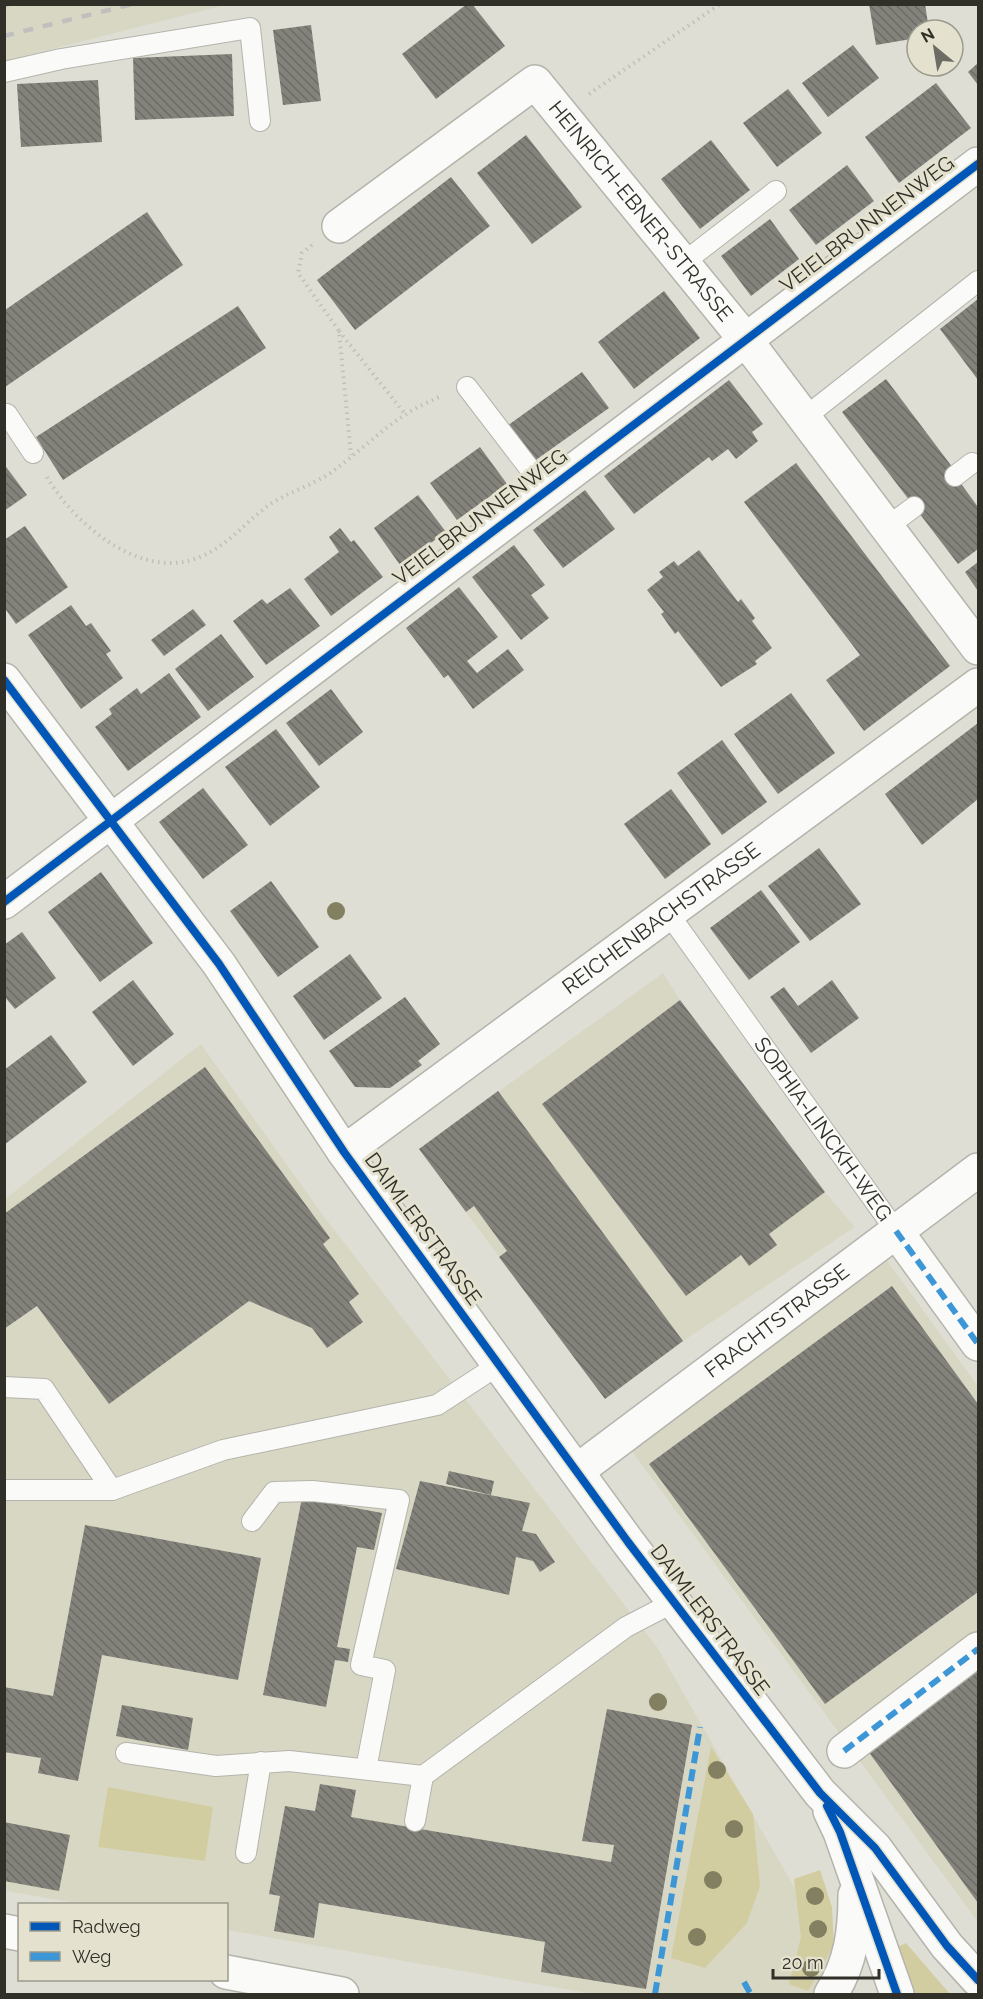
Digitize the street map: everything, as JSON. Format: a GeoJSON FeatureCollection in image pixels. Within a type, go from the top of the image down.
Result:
{"type":"FeatureCollection","features":[{"type":"Feature","properties":{"kind":"street","name":"HEINRICH-EBNER-STRASSE"},"geometry":{"type":"LineString","coordinates":[[339,226],[535,82],[745,339],[978,648]]}},
{"type":"Feature","properties":{"kind":"street","name":"VEIELBRUNNENWEG"},"geometry":{"type":"LineString","coordinates":[[4,902],[978,164]]}},
{"type":"Feature","properties":{"kind":"street","name":"DAIMLERSTRASSE"},"geometry":{"type":"LineString","coordinates":[[4,680],[149,868],[219,964],[344,1152],[674,1602],[820,1793],[875,1848],[975,1982]]}},
{"type":"Feature","properties":{"kind":"street","name":"REICHENBACHSTRASSE"},"geometry":{"type":"LineString","coordinates":[[344,1152],[978,685]]}},
{"type":"Feature","properties":{"kind":"street","name":"FRACHTSTRASSE"},"geometry":{"type":"LineString","coordinates":[[577,1471],[978,1170]]}},
{"type":"Feature","properties":{"kind":"street","name":"SOPHIA-LINCKH-WEG"},"geometry":{"type":"LineString","coordinates":[[896,1232],[978,1344]]}},
{"type":"Feature","properties":{"kind":"street"},"geometry":{"type":"LineString","coordinates":[[844,1751],[978,1649]]}},
{"type":"Feature","properties":{"kind":"street","name":"DAIMLERSTRASSE"},"geometry":{"type":"LineString","coordinates":[[820,1793],[840,1832],[897,1995]]}},
{"type":"Feature","properties":{"kind":"street"},"geometry":{"type":"LineString","coordinates":[[831,1995],[839,1982],[855,1932],[856,1878]]}},
{"type":"Feature","properties":{"kind":"street"},"geometry":{"type":"LineString","coordinates":[[228,1972],[342,1995]]}},
{"type":"Feature","properties":{"kind":"lane"},"geometry":{"type":"LineString","coordinates":[[4,72],[60,59],[250,28],[260,121]]}},
{"type":"Feature","properties":{"kind":"lane"},"geometry":{"type":"LineString","coordinates":[[683,263],[776,191]]}},
{"type":"Feature","properties":{"kind":"lane"},"geometry":{"type":"LineString","coordinates":[[804,418],[978,281]]}},
{"type":"Feature","properties":{"kind":"lane"},"geometry":{"type":"LineString","coordinates":[[467,387],[546,490]]}},
{"type":"Feature","properties":{"kind":"lane"},"geometry":{"type":"LineString","coordinates":[[4,416],[7,414],[33,453]]}},
{"type":"Feature","properties":{"kind":"lane"},"geometry":{"type":"LineString","coordinates":[[955,476],[972,463]]}},
{"type":"Feature","properties":{"kind":"lane"},"geometry":{"type":"LineString","coordinates":[[887,527],[914,507]]}},
{"type":"Feature","properties":{"kind":"lane","name":"SOPHIA-LINCKH-WEG"},"geometry":{"type":"LineString","coordinates":[[668,913],[896,1232]]}},
{"type":"Feature","properties":{"kind":"lane"},"geometry":{"type":"LineString","coordinates":[[4,1490],[112,1490],[223,1450],[437,1405],[500,1364]]}},
{"type":"Feature","properties":{"kind":"lane"},"geometry":{"type":"LineString","coordinates":[[4,1388],[44,1389],[112,1490]]}},
{"type":"Feature","properties":{"kind":"lane"},"geometry":{"type":"LineString","coordinates":[[252,1521],[274,1492],[312,1491],[399,1500],[361,1665],[385,1670],[366,1769]]}},
{"type":"Feature","properties":{"kind":"lane"},"geometry":{"type":"LineString","coordinates":[[126,1753],[216,1766],[288,1761],[423,1776],[626,1627],[674,1602]]}},
{"type":"Feature","properties":{"kind":"lane"},"geometry":{"type":"LineString","coordinates":[[246,1853],[261,1762]]}},
{"type":"Feature","properties":{"kind":"lane"},"geometry":{"type":"LineString","coordinates":[[415,1821],[423,1776]]}},
{"type":"Feature","properties":{"kind":"path"},"geometry":{"type":"LineString","coordinates":[[561,114],[720,4]]}},
{"type":"Feature","properties":{"kind":"path"},"geometry":{"type":"LineString","coordinates":[[339,226],[302,253],[298,273],[339,331],[405,414]]}},
{"type":"Feature","properties":{"kind":"path"},"geometry":{"type":"LineString","coordinates":[[339,331],[352,456]]}},
{"type":"Feature","properties":{"kind":"path"},"geometry":{"type":"LineString","coordinates":[[33,453],[58,495],[85,525],[131,554],[167,564],[199,558],[219,546],[268,505],[328,474],[405,414],[453,390],[467,387]]}},
{"type":"Feature","properties":{"kind":"shaded area"},"geometry":{"type":"Polygon","coordinates":[[[5,4],[225,4],[225,5],[5,61],[5,4]]]}},
{"type":"Feature","properties":{"kind":"shaded area"},"geometry":{"type":"Polygon","coordinates":[[[663,973],[680,1000],[825,1192],[855,1227],[683,1341],[605,1399],[419,1149],[663,973]]]}},
{"type":"Feature","properties":{"kind":"shaded area"},"geometry":{"type":"Polygon","coordinates":[[[201,1044],[322,1214],[657,1647],[855,1994],[593,1994],[228,1930],[228,1903],[78,1903],[5,1891],[5,1199],[201,1044]]]}},
{"type":"Feature","properties":{"kind":"shaded area"},"geometry":{"type":"Polygon","coordinates":[[[883,1255],[978,1386],[978,1922],[629,1447],[883,1255]]]}},
{"type":"Feature","properties":{"kind":"shaded area"},"geometry":{"type":"Polygon","coordinates":[[[711,1747],[753,1814],[760,1886],[747,1923],[705,1968],[671,1958],[711,1747]]]}},
{"type":"Feature","properties":{"kind":"shaded area"},"geometry":{"type":"Polygon","coordinates":[[[108,1787],[213,1807],[205,1861],[98,1847],[108,1787]]]}},
{"type":"Feature","properties":{"kind":"shaded area"},"geometry":{"type":"Polygon","coordinates":[[[820,1870],[832,1907],[834,1945],[808,1991],[789,1984],[801,1937],[794,1879],[820,1870]]]}},
{"type":"Feature","properties":{"kind":"shaded area"},"geometry":{"type":"Polygon","coordinates":[[[906,1943],[950,1994],[915,1994],[897,1947],[906,1943]]]}},
{"type":"Feature","properties":{"kind":"building"},"geometry":{"type":"Polygon","coordinates":[[[467,4],[472,4],[505,46],[436,99],[402,54],[467,4]]]}},
{"type":"Feature","properties":{"kind":"building"},"geometry":{"type":"Polygon","coordinates":[[[869,4],[925,4],[927,18],[905,18],[905,40],[876,45],[869,4]]]}},
{"type":"Feature","properties":{"kind":"building"},"geometry":{"type":"Polygon","coordinates":[[[311,25],[321,101],[283,105],[273,30],[311,25]]]}},
{"type":"Feature","properties":{"kind":"building"},"geometry":{"type":"Polygon","coordinates":[[[853,45],[879,78],[828,117],[802,83],[853,45]]]}},
{"type":"Feature","properties":{"kind":"building"},"geometry":{"type":"Polygon","coordinates":[[[232,54],[234,116],[135,120],[133,58],[232,54]]]}},
{"type":"Feature","properties":{"kind":"building"},"geometry":{"type":"Polygon","coordinates":[[[978,63],[978,85],[968,72],[978,63]]]}},
{"type":"Feature","properties":{"kind":"building"},"geometry":{"type":"Polygon","coordinates":[[[98,80],[102,142],[21,147],[17,84],[98,80]]]}},
{"type":"Feature","properties":{"kind":"building"},"geometry":{"type":"Polygon","coordinates":[[[936,83],[971,128],[899,183],[865,137],[936,83]]]}},
{"type":"Feature","properties":{"kind":"building"},"geometry":{"type":"Polygon","coordinates":[[[788,89],[822,133],[777,167],[743,123],[788,89]]]}},
{"type":"Feature","properties":{"kind":"building"},"geometry":{"type":"Polygon","coordinates":[[[526,135],[582,207],[532,244],[477,173],[526,135]]]}},
{"type":"Feature","properties":{"kind":"building"},"geometry":{"type":"Polygon","coordinates":[[[711,140],[750,190],[700,229],[661,179],[711,140]]]}},
{"type":"Feature","properties":{"kind":"building"},"geometry":{"type":"Polygon","coordinates":[[[847,165],[874,201],[816,245],[789,210],[847,165]]]}},
{"type":"Feature","properties":{"kind":"building"},"geometry":{"type":"Polygon","coordinates":[[[451,177],[490,226],[355,330],[317,280],[451,177]]]}},
{"type":"Feature","properties":{"kind":"building"},"geometry":{"type":"Polygon","coordinates":[[[147,212],[183,265],[5,387],[5,310],[147,212]]]}},
{"type":"Feature","properties":{"kind":"building"},"geometry":{"type":"Polygon","coordinates":[[[770,219],[799,259],[751,296],[721,256],[770,219]]]}},
{"type":"Feature","properties":{"kind":"building"},"geometry":{"type":"Polygon","coordinates":[[[664,291],[700,338],[634,389],[598,342],[664,291]]]}},
{"type":"Feature","properties":{"kind":"building"},"geometry":{"type":"Polygon","coordinates":[[[978,299],[978,380],[940,329],[978,299]]]}},
{"type":"Feature","properties":{"kind":"building"},"geometry":{"type":"Polygon","coordinates":[[[238,306],[266,348],[63,480],[36,437],[238,306]]]}},
{"type":"Feature","properties":{"kind":"building"},"geometry":{"type":"Polygon","coordinates":[[[582,372],[609,408],[533,462],[507,426],[582,372]]]}},
{"type":"Feature","properties":{"kind":"building"},"geometry":{"type":"Polygon","coordinates":[[[886,379],[953,468],[951,470],[978,507],[978,549],[958,564],[842,412],[886,379]]]}},
{"type":"Feature","properties":{"kind":"building"},"geometry":{"type":"Polygon","coordinates":[[[729,380],[763,424],[752,432],[758,441],[736,459],[728,449],[712,461],[709,457],[634,514],[604,476],[729,380]]]}},
{"type":"Feature","properties":{"kind":"building"},"geometry":{"type":"Polygon","coordinates":[[[480,447],[507,484],[457,520],[430,483],[480,447]]]}},
{"type":"Feature","properties":{"kind":"building"},"geometry":{"type":"Polygon","coordinates":[[[796,463],[950,666],[864,731],[826,680],[860,655],[744,502],[796,463]]]}},
{"type":"Feature","properties":{"kind":"building"},"geometry":{"type":"Polygon","coordinates":[[[4,464],[27,495],[4,511],[4,464]]]}},
{"type":"Feature","properties":{"kind":"building"},"geometry":{"type":"Polygon","coordinates":[[[585,490],[615,529],[563,568],[533,530],[585,490]]]}},
{"type":"Feature","properties":{"kind":"building"},"geometry":{"type":"Polygon","coordinates":[[[418,495],[446,532],[400,565],[374,528],[418,495]]]}},
{"type":"Feature","properties":{"kind":"building"},"geometry":{"type":"Polygon","coordinates":[[[25,526],[68,587],[16,624],[4,607],[4,540],[25,526]]]}},
{"type":"Feature","properties":{"kind":"building"},"geometry":{"type":"Polygon","coordinates":[[[340,528],[351,542],[354,540],[383,577],[331,616],[304,579],[339,552],[329,537],[340,528]]]}},
{"type":"Feature","properties":{"kind":"building"},"geometry":{"type":"Polygon","coordinates":[[[514,545],[545,585],[531,595],[549,618],[521,640],[472,577],[514,545]]]}},
{"type":"Feature","properties":{"kind":"building"},"geometry":{"type":"Polygon","coordinates":[[[699,550],[738,602],[741,599],[755,618],[752,621],[772,648],[755,661],[757,664],[721,687],[678,631],[675,634],[661,614],[664,612],[647,590],[663,577],[659,572],[674,561],[678,566],[699,550]]]}},
{"type":"Feature","properties":{"kind":"building"},"geometry":{"type":"Polygon","coordinates":[[[978,562],[978,591],[965,572],[978,562]]]}},
{"type":"Feature","properties":{"kind":"building"},"geometry":{"type":"Polygon","coordinates":[[[459,587],[498,637],[467,661],[477,673],[508,649],[524,670],[473,709],[448,675],[444,678],[406,628],[459,587]]]}},
{"type":"Feature","properties":{"kind":"building"},"geometry":{"type":"Polygon","coordinates":[[[290,588],[320,626],[266,665],[233,621],[262,599],[267,604],[290,588]]]}},
{"type":"Feature","properties":{"kind":"building"},"geometry":{"type":"Polygon","coordinates":[[[71,605],[86,626],[91,623],[111,651],[106,654],[123,678],[81,709],[28,635],[71,605]]]}},
{"type":"Feature","properties":{"kind":"building"},"geometry":{"type":"Polygon","coordinates":[[[193,609],[206,625],[164,656],[151,640],[193,609]]]}},
{"type":"Feature","properties":{"kind":"building"},"geometry":{"type":"Polygon","coordinates":[[[221,634],[254,677],[208,711],[175,669],[221,634]]]}},
{"type":"Feature","properties":{"kind":"building"},"geometry":{"type":"Polygon","coordinates":[[[169,673],[201,717],[128,771],[95,727],[112,714],[109,709],[137,688],[141,694],[169,673]]]}},
{"type":"Feature","properties":{"kind":"building"},"geometry":{"type":"Polygon","coordinates":[[[331,689],[363,732],[319,766],[286,723],[331,689]]]}},
{"type":"Feature","properties":{"kind":"building"},"geometry":{"type":"Polygon","coordinates":[[[791,693],[835,753],[778,794],[734,734],[791,693]]]}},
{"type":"Feature","properties":{"kind":"building"},"geometry":{"type":"Polygon","coordinates":[[[978,723],[978,799],[922,845],[885,794],[978,723]]]}},
{"type":"Feature","properties":{"kind":"building"},"geometry":{"type":"Polygon","coordinates":[[[276,729],[320,787],[270,826],[225,767],[276,729]]]}},
{"type":"Feature","properties":{"kind":"building"},"geometry":{"type":"Polygon","coordinates":[[[722,740],[767,802],[722,835],[677,773],[722,740]]]}},
{"type":"Feature","properties":{"kind":"building"},"geometry":{"type":"Polygon","coordinates":[[[203,788],[248,845],[203,879],[159,822],[203,788]]]}},
{"type":"Feature","properties":{"kind":"building"},"geometry":{"type":"Polygon","coordinates":[[[671,789],[711,844],[665,879],[624,824],[671,789]]]}},
{"type":"Feature","properties":{"kind":"building"},"geometry":{"type":"Polygon","coordinates":[[[819,848],[861,904],[810,941],[768,886],[819,848]]]}},
{"type":"Feature","properties":{"kind":"building"},"geometry":{"type":"Polygon","coordinates":[[[101,872],[153,943],[100,982],[48,912],[101,872]]]}},
{"type":"Feature","properties":{"kind":"building"},"geometry":{"type":"Polygon","coordinates":[[[271,881],[319,947],[278,977],[230,911],[271,881]]]}},
{"type":"Feature","properties":{"kind":"building"},"geometry":{"type":"Polygon","coordinates":[[[761,890],[800,942],[749,980],[710,928],[761,890]]]}},
{"type":"Feature","properties":{"kind":"building"},"geometry":{"type":"Polygon","coordinates":[[[22,932],[56,978],[15,1009],[4,996],[4,945],[22,932]]]}},
{"type":"Feature","properties":{"kind":"building"},"geometry":{"type":"Polygon","coordinates":[[[350,954],[382,998],[324,1040],[293,996],[350,954]]]}},
{"type":"Feature","properties":{"kind":"building"},"geometry":{"type":"Polygon","coordinates":[[[133,980],[174,1034],[133,1066],[92,1012],[133,980]]]}},
{"type":"Feature","properties":{"kind":"building"},"geometry":{"type":"Polygon","coordinates":[[[832,980],[859,1018],[811,1053],[770,997],[784,987],[798,1006],[832,980]]]}},
{"type":"Feature","properties":{"kind":"building"},"geometry":{"type":"Polygon","coordinates":[[[405,997],[440,1044],[418,1061],[422,1065],[390,1088],[355,1087],[329,1051],[405,997]]]}},
{"type":"Feature","properties":{"kind":"building"},"geometry":{"type":"Polygon","coordinates":[[[680,1000],[825,1192],[769,1234],[777,1245],[749,1266],[741,1255],[686,1296],[542,1104],[680,1000]]]}},
{"type":"Feature","properties":{"kind":"building"},"geometry":{"type":"Polygon","coordinates":[[[51,1035],[87,1082],[4,1145],[4,1070],[51,1035]]]}},
{"type":"Feature","properties":{"kind":"building"},"geometry":{"type":"Polygon","coordinates":[[[205,1067],[330,1238],[323,1244],[359,1294],[349,1302],[363,1322],[327,1348],[312,1328],[249,1301],[109,1404],[37,1306],[4,1329],[4,1214],[205,1067]]]}},
{"type":"Feature","properties":{"kind":"building"},"geometry":{"type":"Polygon","coordinates":[[[498,1091],[683,1341],[605,1399],[499,1257],[507,1251],[474,1206],[466,1212],[419,1149],[498,1091]]]}},
{"type":"Feature","properties":{"kind":"building"},"geometry":{"type":"Polygon","coordinates":[[[892,1286],[978,1404],[978,1592],[825,1704],[649,1464],[892,1286]]]}},
{"type":"Feature","properties":{"kind":"building"},"geometry":{"type":"Polygon","coordinates":[[[449,1471],[494,1481],[491,1495],[446,1484],[449,1471]]]}},
{"type":"Feature","properties":{"kind":"building"},"geometry":{"type":"Polygon","coordinates":[[[420,1481],[530,1503],[522,1531],[536,1534],[555,1562],[540,1572],[533,1561],[516,1557],[509,1595],[396,1569],[420,1481]]]}},
{"type":"Feature","properties":{"kind":"building"},"geometry":{"type":"Polygon","coordinates":[[[302,1498],[382,1513],[374,1550],[357,1547],[337,1647],[350,1649],[348,1662],[335,1660],[326,1707],[263,1695],[302,1498]]]}},
{"type":"Feature","properties":{"kind":"building"},"geometry":{"type":"Polygon","coordinates":[[[85,1525],[261,1558],[238,1680],[102,1655],[78,1781],[38,1773],[41,1758],[4,1752],[4,1687],[53,1696],[85,1525]]]}},
{"type":"Feature","properties":{"kind":"building"},"geometry":{"type":"Polygon","coordinates":[[[978,1671],[978,1903],[868,1751],[978,1671]]]}},
{"type":"Feature","properties":{"kind":"building"},"geometry":{"type":"Polygon","coordinates":[[[122,1705],[193,1718],[188,1750],[116,1736],[122,1705]]]}},
{"type":"Feature","properties":{"kind":"building"},"geometry":{"type":"Polygon","coordinates":[[[607,1709],[692,1725],[646,1989],[541,1972],[545,1942],[319,1903],[314,1938],[274,1931],[280,1896],[269,1894],[285,1806],[315,1811],[320,1784],[356,1790],[351,1817],[611,1862],[614,1845],[582,1841],[607,1709]]]}},
{"type":"Feature","properties":{"kind":"building"},"geometry":{"type":"Polygon","coordinates":[[[4,1822],[70,1835],[59,1891],[4,1881],[4,1822]]]}},
{"type":"Feature","properties":{"kind":"railway"},"geometry":{"type":"LineString","coordinates":[[4,6],[9,4]]}},
{"type":"Feature","properties":{"kind":"railway"},"geometry":{"type":"LineString","coordinates":[[4,36],[133,4]]}},
{"type":"Feature","properties":{"kind":"marked path"},"geometry":{"type":"LineString","coordinates":[[896,1231],[978,1344]]}},
{"type":"Feature","properties":{"kind":"marked path"},"geometry":{"type":"LineString","coordinates":[[844,1751],[978,1649]]}},
{"type":"Feature","properties":{"kind":"marked path"},"geometry":{"type":"LineString","coordinates":[[655,1994],[700,1727]]}},
{"type":"Feature","properties":{"kind":"marked path"},"geometry":{"type":"LineString","coordinates":[[744,1982],[750,1993],[755,1994]]}},
{"type":"Feature","properties":{"kind":"cycle path"},"geometry":{"type":"LineString","coordinates":[[4,902],[978,164]]}},
{"type":"Feature","properties":{"kind":"cycle path"},"geometry":{"type":"LineString","coordinates":[[4,680],[219,964],[344,1152],[628,1542],[820,1793],[875,1848],[947,1946],[978,1980]]}},
{"type":"Feature","properties":{"kind":"cycle path"},"geometry":{"type":"LineString","coordinates":[[827,1806],[840,1832],[897,1994]]}}]}
